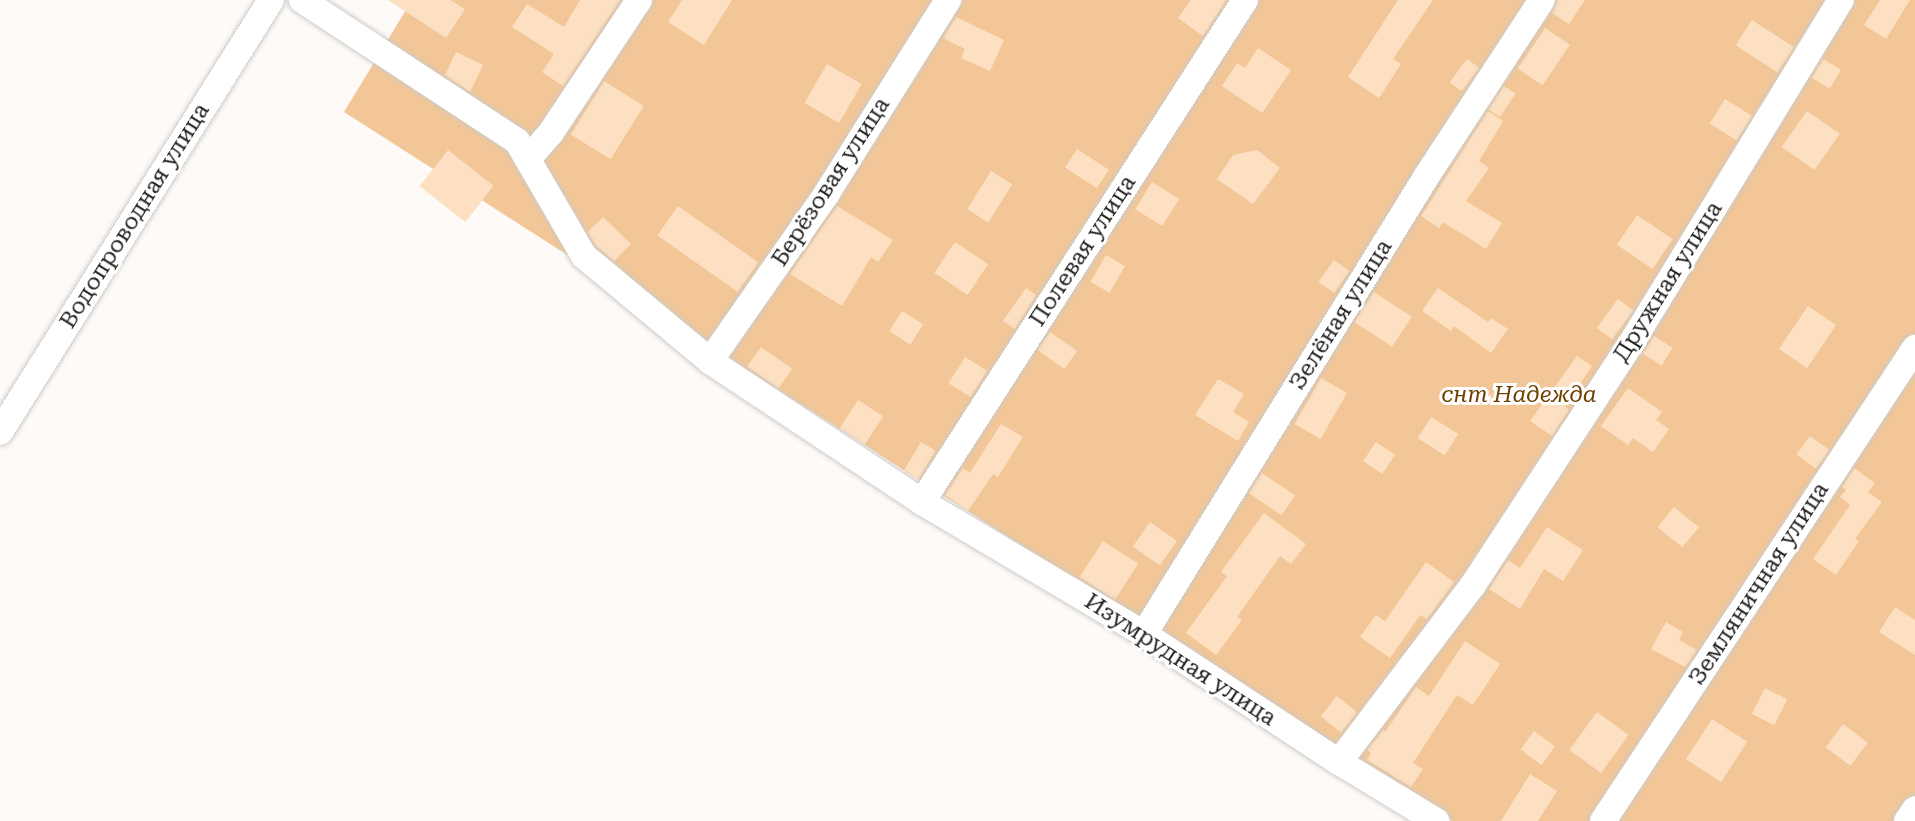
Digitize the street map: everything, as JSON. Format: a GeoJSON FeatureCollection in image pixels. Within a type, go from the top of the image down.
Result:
{"type":"FeatureCollection","features":[{"type":"Feature","properties":{"kind":"street","name":"Водопроводная улица"},"geometry":{"type":"LineString","coordinates":[[0,432],[271,0]]}},
{"type":"Feature","properties":{"kind":"street","name":"Изумрудная улица"},"geometry":{"type":"LineString","coordinates":[[302,0],[517,141],[584,256],[710,361],[922,502],[1144,634],[1339,762],[1436,821]]}},
{"type":"Feature","properties":{"kind":"street"},"geometry":{"type":"LineString","coordinates":[[528,159],[550,134],[639,0]]}},
{"type":"Feature","properties":{"kind":"street","name":"Берёзовая улица"},"geometry":{"type":"LineString","coordinates":[[710,361],[827,193],[948,0]]}},
{"type":"Feature","properties":{"kind":"street","name":"Полевая улица"},"geometry":{"type":"LineString","coordinates":[[922,502],[1245,0]]}},
{"type":"Feature","properties":{"kind":"street","name":"Зелёная улица"},"geometry":{"type":"LineString","coordinates":[[1144,634],[1428,174],[1542,0]]}},
{"type":"Feature","properties":{"kind":"street","name":"Дружная улица"},"geometry":{"type":"LineString","coordinates":[[1339,762],[1474,585],[1632,342],[1842,0]]}},
{"type":"Feature","properties":{"kind":"street","name":"Земляничная улица"},"geometry":{"type":"LineString","coordinates":[[1603,821],[1915,348]]}},
{"type":"Feature","properties":{"kind":"street"},"geometry":{"type":"LineString","coordinates":[[1907,821],[1915,809]]}},
{"type":"Feature","properties":{"kind":"green space","name":"снт Надежда"},"geometry":{"type":"Polygon","coordinates":[[[412,0],[1915,0],[1915,821],[1452,821],[344,112],[412,0]]]}},
{"type":"Feature","properties":{"kind":"building"},"geometry":{"type":"Polygon","coordinates":[[[388,0],[450,0],[465,9],[446,38],[388,0]]]}},
{"type":"Feature","properties":{"kind":"building"},"geometry":{"type":"Polygon","coordinates":[[[580,0],[620,0],[563,86],[542,72],[554,54],[512,27],[527,4],[564,27],[580,0]]]}},
{"type":"Feature","properties":{"kind":"building"},"geometry":{"type":"Polygon","coordinates":[[[682,0],[732,0],[704,45],[668,22],[682,0]]]}},
{"type":"Feature","properties":{"kind":"building"},"geometry":{"type":"Polygon","coordinates":[[[1191,0],[1226,0],[1203,36],[1178,18],[1191,0]]]}},
{"type":"Feature","properties":{"kind":"building"},"geometry":{"type":"Polygon","coordinates":[[[1398,0],[1433,0],[1393,59],[1401,64],[1379,98],[1348,77],[1398,0]]]}},
{"type":"Feature","properties":{"kind":"building"},"geometry":{"type":"Polygon","coordinates":[[[1558,0],[1585,0],[1569,24],[1552,13],[1558,0]]]}},
{"type":"Feature","properties":{"kind":"building"},"geometry":{"type":"Polygon","coordinates":[[[1880,0],[1910,0],[1886,39],[1864,25],[1880,0]]]}},
{"type":"Feature","properties":{"kind":"building"},"geometry":{"type":"Polygon","coordinates":[[[956,17],[1004,40],[990,71],[961,58],[965,49],[943,38],[956,17]]]}},
{"type":"Feature","properties":{"kind":"building"},"geometry":{"type":"Polygon","coordinates":[[[1752,20],[1794,47],[1778,72],[1736,45],[1752,20]]]}},
{"type":"Feature","properties":{"kind":"building"},"geometry":{"type":"Polygon","coordinates":[[[1545,28],[1570,45],[1542,85],[1518,69],[1545,28]]]}},
{"type":"Feature","properties":{"kind":"building"},"geometry":{"type":"Polygon","coordinates":[[[1258,48],[1291,70],[1262,113],[1222,86],[1237,63],[1245,68],[1258,48]]]}},
{"type":"Feature","properties":{"kind":"building"},"geometry":{"type":"Polygon","coordinates":[[[456,52],[483,65],[470,92],[445,75],[456,52]]]}},
{"type":"Feature","properties":{"kind":"building"},"geometry":{"type":"Polygon","coordinates":[[[1467,59],[1479,68],[1462,91],[1450,82],[1467,59]]]}},
{"type":"Feature","properties":{"kind":"building"},"geometry":{"type":"Polygon","coordinates":[[[1823,59],[1841,70],[1830,89],[1812,78],[1823,59]]]}},
{"type":"Feature","properties":{"kind":"building"},"geometry":{"type":"Polygon","coordinates":[[[827,64],[862,84],[839,123],[804,103],[827,64]]]}},
{"type":"Feature","properties":{"kind":"building"},"geometry":{"type":"Polygon","coordinates":[[[604,81],[644,106],[610,159],[571,134],[604,81]]]}},
{"type":"Feature","properties":{"kind":"building"},"geometry":{"type":"Polygon","coordinates":[[[1504,86],[1516,94],[1500,117],[1488,109],[1504,86]]]}},
{"type":"Feature","properties":{"kind":"building"},"geometry":{"type":"Polygon","coordinates":[[[1725,99],[1752,116],[1737,141],[1710,124],[1725,99]]]}},
{"type":"Feature","properties":{"kind":"building"},"geometry":{"type":"Polygon","coordinates":[[[1488,111],[1503,121],[1479,161],[1489,168],[1466,201],[1502,223],[1486,249],[1443,222],[1439,228],[1421,216],[1488,111]]]}},
{"type":"Feature","properties":{"kind":"building"},"geometry":{"type":"Polygon","coordinates":[[[1807,111],[1840,134],[1815,170],[1782,147],[1807,111]]]}},
{"type":"Feature","properties":{"kind":"building"},"geometry":{"type":"Polygon","coordinates":[[[1077,149],[1109,170],[1097,188],[1065,167],[1077,149]]]}},
{"type":"Feature","properties":{"kind":"building"},"geometry":{"type":"Polygon","coordinates":[[[448,150],[494,186],[465,222],[420,186],[448,150]]]}},
{"type":"Feature","properties":{"kind":"building"},"geometry":{"type":"Polygon","coordinates":[[[1257,150],[1280,168],[1253,204],[1217,179],[1233,155],[1257,150]]]}},
{"type":"Feature","properties":{"kind":"building"},"geometry":{"type":"Polygon","coordinates":[[[991,171],[1012,184],[988,222],[967,209],[991,171]]]}},
{"type":"Feature","properties":{"kind":"building"},"geometry":{"type":"Polygon","coordinates":[[[1152,182],[1179,199],[1162,226],[1135,209],[1152,182]]]}},
{"type":"Feature","properties":{"kind":"building"},"geometry":{"type":"Polygon","coordinates":[[[678,206],[758,262],[738,292],[657,235],[678,206]]]}},
{"type":"Feature","properties":{"kind":"building"},"geometry":{"type":"Polygon","coordinates":[[[837,206],[893,240],[878,262],[871,257],[842,306],[790,274],[837,206]]]}},
{"type":"Feature","properties":{"kind":"building"},"geometry":{"type":"Polygon","coordinates":[[[1637,215],[1673,239],[1653,269],[1617,245],[1637,215]]]}},
{"type":"Feature","properties":{"kind":"building"},"geometry":{"type":"Polygon","coordinates":[[[603,217],[631,244],[614,261],[596,246],[588,232],[603,217]]]}},
{"type":"Feature","properties":{"kind":"building"},"geometry":{"type":"Polygon","coordinates":[[[955,242],[988,264],[967,295],[934,273],[955,242]]]}},
{"type":"Feature","properties":{"kind":"building"},"geometry":{"type":"Polygon","coordinates":[[[1106,255],[1125,266],[1110,293],[1090,282],[1106,255]]]}},
{"type":"Feature","properties":{"kind":"building"},"geometry":{"type":"Polygon","coordinates":[[[1334,260],[1350,271],[1334,293],[1319,282],[1334,260]]]}},
{"type":"Feature","properties":{"kind":"building"},"geometry":{"type":"Polygon","coordinates":[[[1026,288],[1036,295],[1015,329],[1003,321],[1026,288]]]}},
{"type":"Feature","properties":{"kind":"building"},"geometry":{"type":"Polygon","coordinates":[[[1438,288],[1488,322],[1491,318],[1508,329],[1491,353],[1454,326],[1451,331],[1422,311],[1438,288]]]}},
{"type":"Feature","properties":{"kind":"building"},"geometry":{"type":"Polygon","coordinates":[[[1374,292],[1412,317],[1392,347],[1354,322],[1374,292]]]}},
{"type":"Feature","properties":{"kind":"building"},"geometry":{"type":"Polygon","coordinates":[[[1618,299],[1633,310],[1612,339],[1597,328],[1618,299]]]}},
{"type":"Feature","properties":{"kind":"building"},"geometry":{"type":"Polygon","coordinates":[[[1808,306],[1836,325],[1807,368],[1779,349],[1808,306]]]}},
{"type":"Feature","properties":{"kind":"building"},"geometry":{"type":"Polygon","coordinates":[[[902,311],[923,324],[910,345],[889,331],[902,311]]]}},
{"type":"Feature","properties":{"kind":"building"},"geometry":{"type":"Polygon","coordinates":[[[1050,332],[1077,351],[1064,369],[1037,350],[1050,332]]]}},
{"type":"Feature","properties":{"kind":"building"},"geometry":{"type":"Polygon","coordinates":[[[1654,336],[1673,348],[1662,365],[1643,354],[1654,336]]]}},
{"type":"Feature","properties":{"kind":"building"},"geometry":{"type":"Polygon","coordinates":[[[761,347],[792,369],[778,388],[747,367],[761,347]]]}},
{"type":"Feature","properties":{"kind":"building"},"geometry":{"type":"Polygon","coordinates":[[[1577,356],[1592,366],[1565,406],[1569,410],[1552,436],[1530,421],[1577,356]]]}},
{"type":"Feature","properties":{"kind":"building"},"geometry":{"type":"Polygon","coordinates":[[[965,357],[987,371],[971,397],[949,383],[965,357]]]}},
{"type":"Feature","properties":{"kind":"building"},"geometry":{"type":"Polygon","coordinates":[[[1321,378],[1347,393],[1320,439],[1294,424],[1321,378]]]}},
{"type":"Feature","properties":{"kind":"building"},"geometry":{"type":"Polygon","coordinates":[[[1218,379],[1244,394],[1233,412],[1249,422],[1238,441],[1195,415],[1218,379]]]}},
{"type":"Feature","properties":{"kind":"building"},"geometry":{"type":"Polygon","coordinates":[[[1628,388],[1662,412],[1656,420],[1669,429],[1653,452],[1633,438],[1628,445],[1601,426],[1628,388]]]}},
{"type":"Feature","properties":{"kind":"building"},"geometry":{"type":"Polygon","coordinates":[[[858,400],[883,416],[865,445],[839,429],[858,400]]]}},
{"type":"Feature","properties":{"kind":"building"},"geometry":{"type":"Polygon","coordinates":[[[1431,417],[1458,434],[1445,455],[1418,438],[1431,417]]]}},
{"type":"Feature","properties":{"kind":"building"},"geometry":{"type":"Polygon","coordinates":[[[1001,424],[1023,437],[998,477],[993,474],[968,511],[945,495],[963,468],[970,473],[1001,424]]]}},
{"type":"Feature","properties":{"kind":"building"},"geometry":{"type":"Polygon","coordinates":[[[1810,436],[1829,450],[1816,469],[1796,455],[1810,436]]]}},
{"type":"Feature","properties":{"kind":"building"},"geometry":{"type":"Polygon","coordinates":[[[921,442],[936,451],[918,480],[903,471],[921,442]]]}},
{"type":"Feature","properties":{"kind":"building"},"geometry":{"type":"Polygon","coordinates":[[[1376,442],[1395,455],[1382,474],[1363,461],[1376,442]]]}},
{"type":"Feature","properties":{"kind":"building"},"geometry":{"type":"Polygon","coordinates":[[[1854,468],[1875,483],[1868,492],[1882,502],[1855,539],[1859,541],[1836,575],[1813,559],[1850,505],[1840,497],[1846,490],[1842,487],[1854,468]]]}},
{"type":"Feature","properties":{"kind":"building"},"geometry":{"type":"Polygon","coordinates":[[[1262,473],[1295,495],[1282,515],[1249,493],[1262,473]]]}},
{"type":"Feature","properties":{"kind":"building"},"geometry":{"type":"Polygon","coordinates":[[[1674,507],[1699,527],[1683,547],[1658,527],[1674,507]]]}},
{"type":"Feature","properties":{"kind":"building"},"geometry":{"type":"Polygon","coordinates":[[[1264,513],[1306,544],[1291,564],[1280,556],[1237,617],[1242,620],[1216,655],[1186,633],[1227,576],[1221,572],[1264,513]]]}},
{"type":"Feature","properties":{"kind":"building"},"geometry":{"type":"Polygon","coordinates":[[[1150,522],[1177,541],[1160,566],[1133,547],[1150,522]]]}},
{"type":"Feature","properties":{"kind":"building"},"geometry":{"type":"Polygon","coordinates":[[[1547,527],[1583,550],[1563,581],[1544,569],[1520,609],[1489,589],[1508,560],[1520,568],[1547,527]]]}},
{"type":"Feature","properties":{"kind":"building"},"geometry":{"type":"Polygon","coordinates":[[[1103,541],[1138,564],[1115,600],[1080,577],[1103,541]]]}},
{"type":"Feature","properties":{"kind":"building"},"geometry":{"type":"Polygon","coordinates":[[[1426,562],[1454,582],[1427,619],[1420,615],[1390,658],[1360,637],[1376,615],[1385,621],[1426,562]]]}},
{"type":"Feature","properties":{"kind":"building"},"geometry":{"type":"Polygon","coordinates":[[[1895,607],[1915,620],[1915,655],[1879,632],[1895,607]]]}},
{"type":"Feature","properties":{"kind":"building"},"geometry":{"type":"Polygon","coordinates":[[[1666,622],[1683,632],[1679,640],[1697,650],[1685,667],[1651,649],[1666,622]]]}},
{"type":"Feature","properties":{"kind":"building"},"geometry":{"type":"Polygon","coordinates":[[[1465,641],[1500,664],[1473,705],[1457,695],[1413,763],[1423,769],[1411,787],[1367,760],[1371,753],[1367,750],[1383,730],[1385,732],[1416,687],[1429,696],[1465,641]]]}},
{"type":"Feature","properties":{"kind":"building"},"geometry":{"type":"Polygon","coordinates":[[[1765,688],[1787,699],[1774,725],[1752,714],[1765,688]]]}},
{"type":"Feature","properties":{"kind":"building"},"geometry":{"type":"Polygon","coordinates":[[[1337,696],[1357,712],[1341,733],[1321,716],[1337,696]]]}},
{"type":"Feature","properties":{"kind":"building"},"geometry":{"type":"Polygon","coordinates":[[[1597,712],[1629,735],[1601,773],[1569,750],[1597,712]]]}},
{"type":"Feature","properties":{"kind":"building"},"geometry":{"type":"Polygon","coordinates":[[[1712,719],[1747,742],[1721,782],[1686,759],[1712,719]]]}},
{"type":"Feature","properties":{"kind":"building"},"geometry":{"type":"Polygon","coordinates":[[[1843,724],[1868,743],[1850,766],[1826,747],[1843,724]]]}},
{"type":"Feature","properties":{"kind":"building"},"geometry":{"type":"Polygon","coordinates":[[[1534,731],[1555,746],[1542,765],[1520,750],[1534,731]]]}},
{"type":"Feature","properties":{"kind":"building"},"geometry":{"type":"Polygon","coordinates":[[[1530,774],[1557,791],[1538,821],[1501,821],[1530,774]]]}}]}
